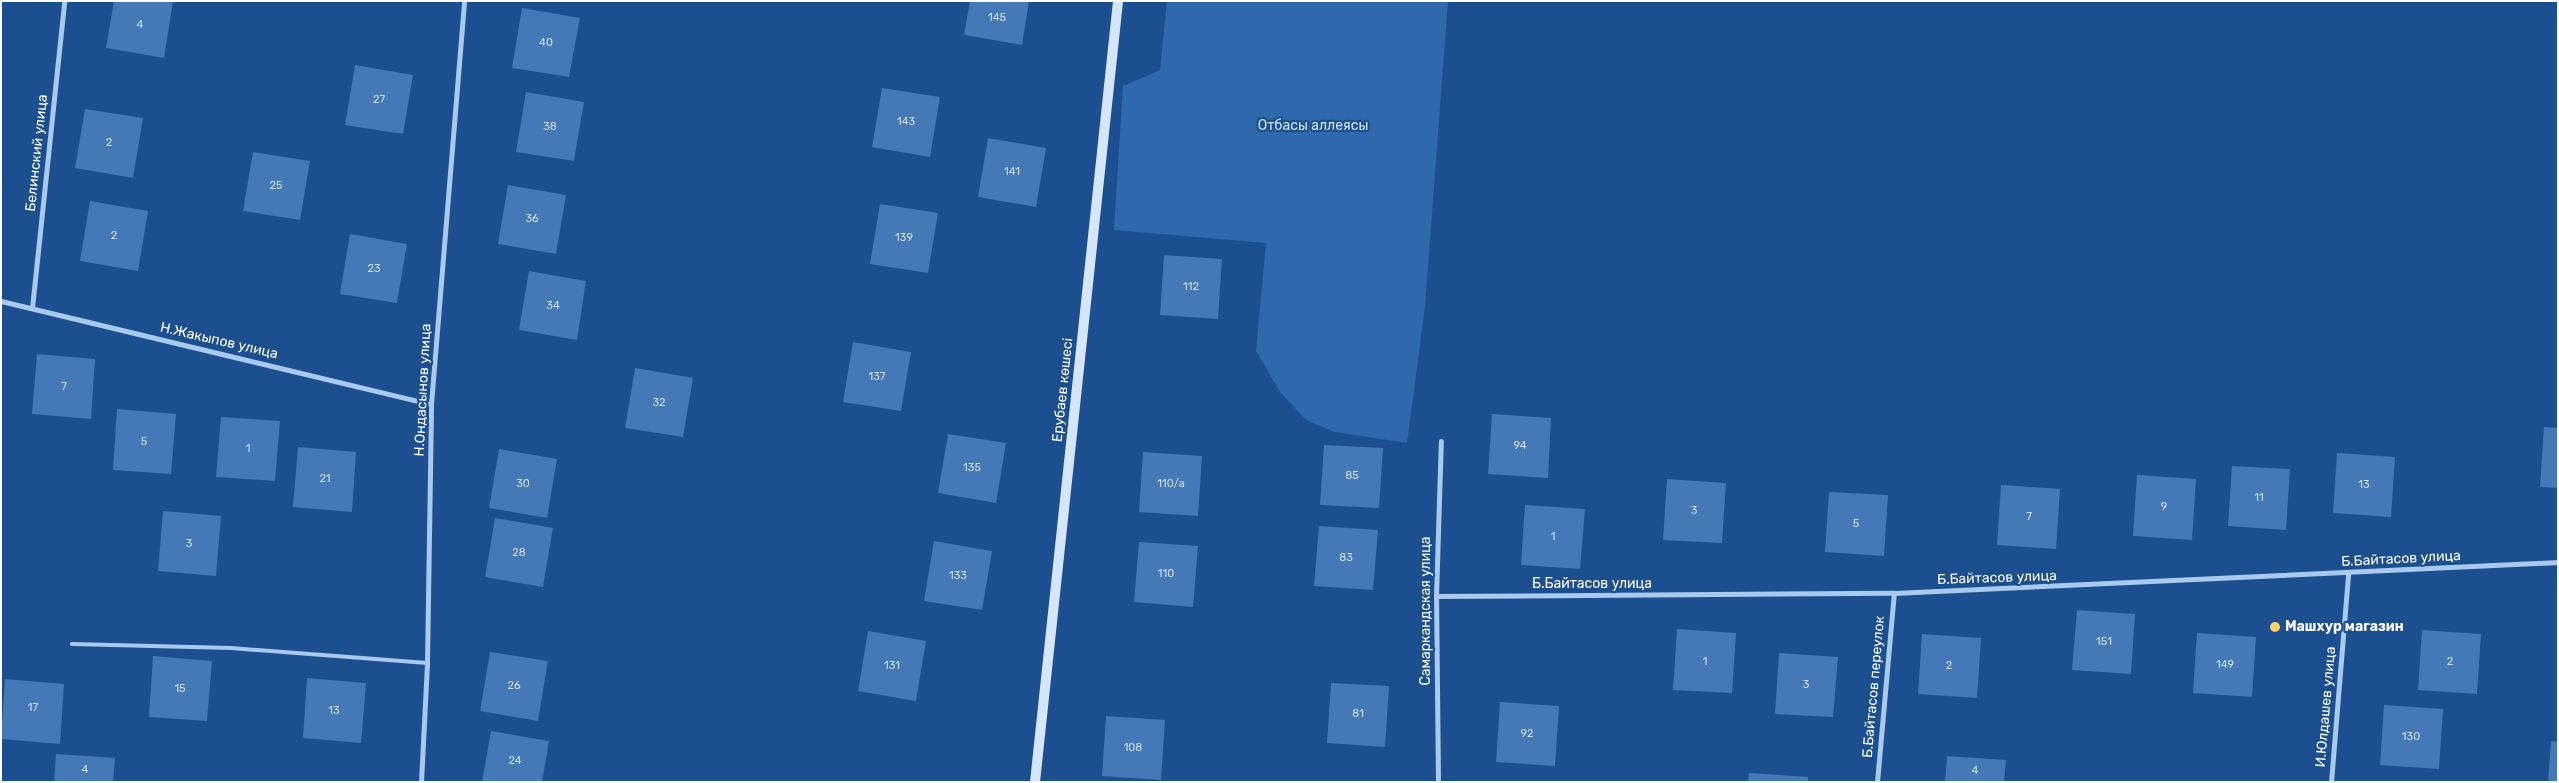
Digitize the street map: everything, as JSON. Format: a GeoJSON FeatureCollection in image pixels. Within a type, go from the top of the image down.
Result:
{"type":"FeatureCollection","features":[{"type":"Feature","properties":{"kind":"main road","name":"Ерубаев көшесі"},"geometry":{"type":"LineString","coordinates":[[1035,782],[1118,1]]}},
{"type":"Feature","properties":{"kind":"street","name":"Белинский улица"},"geometry":{"type":"LineString","coordinates":[[32,308],[64,1]]}},
{"type":"Feature","properties":{"kind":"street","name":"Н.Ондасынов улица"},"geometry":{"type":"LineString","coordinates":[[421,782],[427,663],[431,404],[464,1]]}},
{"type":"Feature","properties":{"kind":"street","name":"Н.Жакыпов улица"},"geometry":{"type":"LineString","coordinates":[[1,301],[431,404]]}},
{"type":"Feature","properties":{"kind":"street","name":"Самаркандская улица"},"geometry":{"type":"LineString","coordinates":[[1438,782],[1436,596],[1441,441]]}},
{"type":"Feature","properties":{"kind":"street","name":"Б.Байтасов улица"},"geometry":{"type":"LineString","coordinates":[[1436,596],[1894,593],[2348,574],[2558,562]]}},
{"type":"Feature","properties":{"kind":"street","name":"И.Юлдашев улица"},"geometry":{"type":"LineString","coordinates":[[2331,782],[2348,574]]}},
{"type":"Feature","properties":{"kind":"street","name":"Б.Байтасов переулок"},"geometry":{"type":"LineString","coordinates":[[1877,782],[1894,593]]}},
{"type":"Feature","properties":{"kind":"lane"},"geometry":{"type":"LineString","coordinates":[[72,644],[231,648],[427,663]]}},
{"type":"Feature","properties":{"kind":"green space","name":"Отбасы аллеясы"},"geometry":{"type":"Polygon","coordinates":[[[1167,1],[1448,1],[1425,307],[1407,443],[1335,432],[1306,420],[1280,392],[1256,351],[1266,243],[1114,230],[1123,86],[1160,70],[1167,1]]]}},
{"type":"Feature","properties":{"kind":"building"},"geometry":{"type":"Polygon","coordinates":[[[114,1],[173,1],[164,58],[106,48],[114,1]]]}},
{"type":"Feature","properties":{"kind":"building"},"geometry":{"type":"Polygon","coordinates":[[[970,1],[1029,1],[1022,45],[964,35],[970,1]]]}},
{"type":"Feature","properties":{"kind":"building"},"geometry":{"type":"Polygon","coordinates":[[[522,8],[580,18],[569,77],[512,68],[522,8]]]}},
{"type":"Feature","properties":{"kind":"building"},"geometry":{"type":"Polygon","coordinates":[[[355,65],[413,75],[403,134],[345,125],[355,65]]]}},
{"type":"Feature","properties":{"kind":"building"},"geometry":{"type":"Polygon","coordinates":[[[882,88],[940,97],[930,157],[872,147],[882,88]]]}},
{"type":"Feature","properties":{"kind":"building"},"geometry":{"type":"Polygon","coordinates":[[[526,92],[584,102],[574,161],[516,152],[526,92]]]}},
{"type":"Feature","properties":{"kind":"building"},"geometry":{"type":"Polygon","coordinates":[[[85,109],[143,118],[133,178],[75,168],[85,109]]]}},
{"type":"Feature","properties":{"kind":"building"},"geometry":{"type":"Polygon","coordinates":[[[988,138],[1046,148],[1036,207],[978,197],[988,138]]]}},
{"type":"Feature","properties":{"kind":"building"},"geometry":{"type":"Polygon","coordinates":[[[253,152],[310,161],[300,220],[243,211],[253,152]]]}},
{"type":"Feature","properties":{"kind":"building"},"geometry":{"type":"Polygon","coordinates":[[[508,185],[566,195],[556,254],[498,244],[508,185]]]}},
{"type":"Feature","properties":{"kind":"building"},"geometry":{"type":"Polygon","coordinates":[[[90,201],[148,211],[138,271],[80,261],[90,201]]]}},
{"type":"Feature","properties":{"kind":"building"},"geometry":{"type":"Polygon","coordinates":[[[880,204],[938,213],[928,273],[870,264],[880,204]]]}},
{"type":"Feature","properties":{"kind":"building"},"geometry":{"type":"Polygon","coordinates":[[[350,234],[407,244],[397,303],[340,294],[350,234]]]}},
{"type":"Feature","properties":{"kind":"building"},"geometry":{"type":"Polygon","coordinates":[[[1164,255],[1222,259],[1218,319],[1160,315],[1164,255]]]}},
{"type":"Feature","properties":{"kind":"building"},"geometry":{"type":"Polygon","coordinates":[[[529,271],[586,281],[577,340],[519,330],[529,271]]]}},
{"type":"Feature","properties":{"kind":"building"},"geometry":{"type":"Polygon","coordinates":[[[853,342],[911,352],[901,411],[843,402],[853,342]]]}},
{"type":"Feature","properties":{"kind":"building"},"geometry":{"type":"Polygon","coordinates":[[[37,354],[95,359],[91,419],[32,414],[37,354]]]}},
{"type":"Feature","properties":{"kind":"building"},"geometry":{"type":"Polygon","coordinates":[[[635,368],[693,378],[683,437],[625,428],[635,368]]]}},
{"type":"Feature","properties":{"kind":"building"},"geometry":{"type":"Polygon","coordinates":[[[117,409],[176,414],[171,474],[113,470],[117,409]]]}},
{"type":"Feature","properties":{"kind":"building"},"geometry":{"type":"Polygon","coordinates":[[[1492,414],[1551,418],[1548,478],[1488,474],[1492,414]]]}},
{"type":"Feature","properties":{"kind":"building"},"geometry":{"type":"Polygon","coordinates":[[[221,417],[280,421],[275,481],[216,477],[221,417]]]}},
{"type":"Feature","properties":{"kind":"building"},"geometry":{"type":"Polygon","coordinates":[[[2544,427],[2558,428],[2558,488],[2540,487],[2544,427]]]}},
{"type":"Feature","properties":{"kind":"building"},"geometry":{"type":"Polygon","coordinates":[[[948,434],[1006,443],[996,503],[938,493],[948,434]]]}},
{"type":"Feature","properties":{"kind":"building"},"geometry":{"type":"Polygon","coordinates":[[[1324,445],[1383,448],[1379,508],[1320,505],[1324,445]]]}},
{"type":"Feature","properties":{"kind":"building"},"geometry":{"type":"Polygon","coordinates":[[[298,447],[356,452],[352,512],[293,507],[298,447]]]}},
{"type":"Feature","properties":{"kind":"building"},"geometry":{"type":"Polygon","coordinates":[[[499,449],[557,459],[547,518],[489,508],[499,449]]]}},
{"type":"Feature","properties":{"kind":"building"},"geometry":{"type":"Polygon","coordinates":[[[1143,452],[1202,456],[1198,516],[1139,512],[1143,452]]]}},
{"type":"Feature","properties":{"kind":"building"},"geometry":{"type":"Polygon","coordinates":[[[2337,453],[2395,457],[2391,517],[2333,513],[2337,453]]]}},
{"type":"Feature","properties":{"kind":"building"},"geometry":{"type":"Polygon","coordinates":[[[2232,466],[2290,469],[2286,530],[2228,526],[2232,466]]]}},
{"type":"Feature","properties":{"kind":"building"},"geometry":{"type":"Polygon","coordinates":[[[2137,475],[2196,479],[2192,540],[2133,536],[2137,475]]]}},
{"type":"Feature","properties":{"kind":"building"},"geometry":{"type":"Polygon","coordinates":[[[1667,479],[1726,483],[1722,543],[1663,540],[1667,479]]]}},
{"type":"Feature","properties":{"kind":"building"},"geometry":{"type":"Polygon","coordinates":[[[2001,485],[2060,489],[2056,549],[1997,545],[2001,485]]]}},
{"type":"Feature","properties":{"kind":"building"},"geometry":{"type":"Polygon","coordinates":[[[1829,492],[1888,495],[1884,556],[1825,552],[1829,492]]]}},
{"type":"Feature","properties":{"kind":"building"},"geometry":{"type":"Polygon","coordinates":[[[1525,505],[1585,509],[1580,569],[1521,565],[1525,505]]]}},
{"type":"Feature","properties":{"kind":"building"},"geometry":{"type":"Polygon","coordinates":[[[163,511],[221,516],[216,576],[158,571],[163,511]]]}},
{"type":"Feature","properties":{"kind":"building"},"geometry":{"type":"Polygon","coordinates":[[[495,518],[553,528],[543,587],[485,577],[495,518]]]}},
{"type":"Feature","properties":{"kind":"building"},"geometry":{"type":"Polygon","coordinates":[[[1319,526],[1378,530],[1373,590],[1314,586],[1319,526]]]}},
{"type":"Feature","properties":{"kind":"building"},"geometry":{"type":"Polygon","coordinates":[[[934,541],[992,551],[982,610],[924,601],[934,541]]]}},
{"type":"Feature","properties":{"kind":"building"},"geometry":{"type":"Polygon","coordinates":[[[1139,542],[1198,546],[1193,607],[1134,602],[1139,542]]]}},
{"type":"Feature","properties":{"kind":"building"},"geometry":{"type":"Polygon","coordinates":[[[2077,610],[2135,614],[2131,674],[2072,670],[2077,610]]]}},
{"type":"Feature","properties":{"kind":"building"},"geometry":{"type":"Polygon","coordinates":[[[1677,629],[1736,633],[1732,693],[1673,690],[1677,629]]]}},
{"type":"Feature","properties":{"kind":"building"},"geometry":{"type":"Polygon","coordinates":[[[2422,630],[2481,634],[2477,694],[2418,690],[2422,630]]]}},
{"type":"Feature","properties":{"kind":"building"},"geometry":{"type":"Polygon","coordinates":[[[868,631],[926,641],[916,701],[858,691],[868,631]]]}},
{"type":"Feature","properties":{"kind":"building"},"geometry":{"type":"Polygon","coordinates":[[[2197,633],[2256,637],[2252,697],[2193,693],[2197,633]]]}},
{"type":"Feature","properties":{"kind":"building"},"geometry":{"type":"Polygon","coordinates":[[[1922,634],[1981,638],[1977,698],[1918,694],[1922,634]]]}},
{"type":"Feature","properties":{"kind":"building"},"geometry":{"type":"Polygon","coordinates":[[[490,652],[548,661],[538,721],[480,711],[490,652]]]}},
{"type":"Feature","properties":{"kind":"building"},"geometry":{"type":"Polygon","coordinates":[[[1779,653],[1838,657],[1833,717],[1775,714],[1779,653]]]}},
{"type":"Feature","properties":{"kind":"building"},"geometry":{"type":"Polygon","coordinates":[[[153,656],[212,661],[207,721],[149,717],[153,656]]]}},
{"type":"Feature","properties":{"kind":"building"},"geometry":{"type":"Polygon","coordinates":[[[307,678],[366,683],[361,743],[303,738],[307,678]]]}},
{"type":"Feature","properties":{"kind":"building"},"geometry":{"type":"Polygon","coordinates":[[[5,679],[64,684],[60,744],[1,739],[5,679]]]}},
{"type":"Feature","properties":{"kind":"building"},"geometry":{"type":"Polygon","coordinates":[[[1331,683],[1389,686],[1385,747],[1327,743],[1331,683]]]}},
{"type":"Feature","properties":{"kind":"building"},"geometry":{"type":"Polygon","coordinates":[[[1500,702],[1559,706],[1555,766],[1496,762],[1500,702]]]}},
{"type":"Feature","properties":{"kind":"building"},"geometry":{"type":"Polygon","coordinates":[[[2384,705],[2443,709],[2439,769],[2380,765],[2384,705]]]}},
{"type":"Feature","properties":{"kind":"building"},"geometry":{"type":"Polygon","coordinates":[[[1106,716],[1165,720],[1161,780],[1102,776],[1106,716]]]}},
{"type":"Feature","properties":{"kind":"building"},"geometry":{"type":"Polygon","coordinates":[[[491,731],[549,741],[542,782],[482,782],[491,731]]]}},
{"type":"Feature","properties":{"kind":"building"},"geometry":{"type":"Polygon","coordinates":[[[2551,741],[2558,742],[2558,782],[2548,782],[2551,741]]]}},
{"type":"Feature","properties":{"kind":"building"},"geometry":{"type":"Polygon","coordinates":[[[56,754],[115,758],[113,782],[54,782],[56,754]]]}},
{"type":"Feature","properties":{"kind":"building"},"geometry":{"type":"Polygon","coordinates":[[[1947,756],[2006,760],[2004,782],[1945,782],[1947,756]]]}},
{"type":"Feature","properties":{"kind":"building"},"geometry":{"type":"Polygon","coordinates":[[[1749,773],[1808,777],[1808,782],[1748,782],[1749,773]]]}},
{"type":"Feature","properties":{"kind":"place","name":"Машхур магазин"},"geometry":{"type":"Point","coordinates":[2275,627]}}]}
